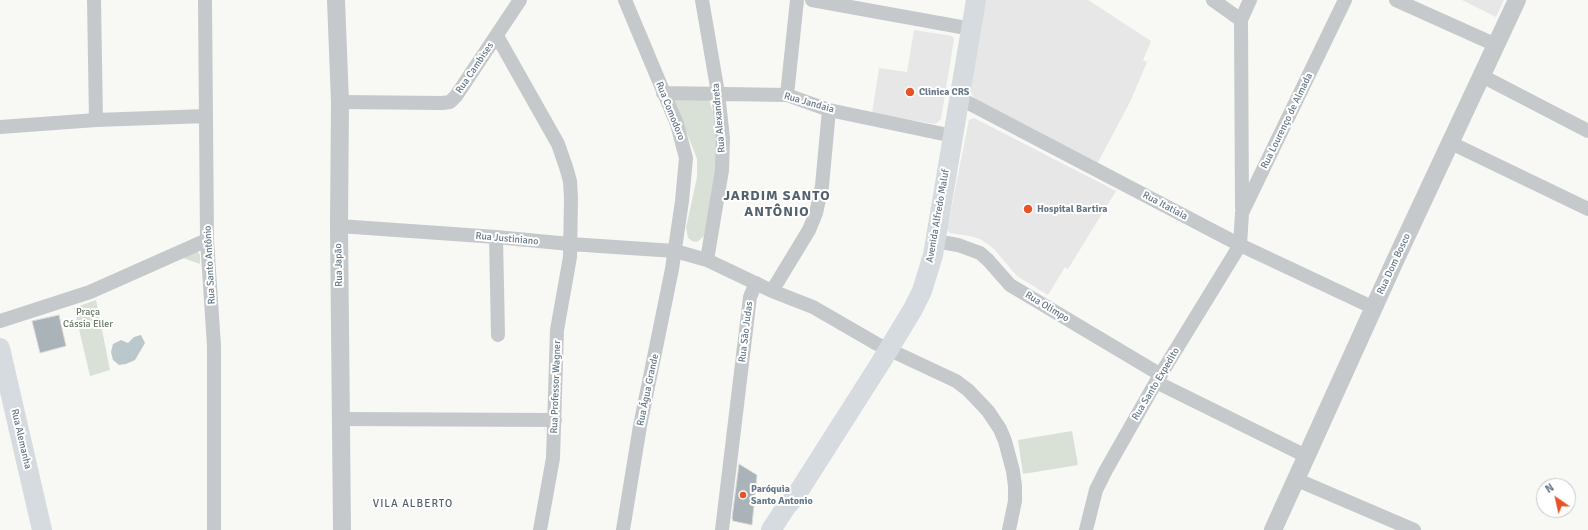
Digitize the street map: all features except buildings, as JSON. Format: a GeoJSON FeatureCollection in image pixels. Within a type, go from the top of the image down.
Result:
{"type":"FeatureCollection","features":[{"type":"Feature","properties":{"kind":"main road","name":"Avenida Alfredo Maluf"},"geometry":{"type":"LineString","coordinates":[[772,530],[786,507],[797,494],[889,349],[919,298],[933,255],[976,0]]}},
{"type":"Feature","properties":{"kind":"main road","name":"Rua Alemanha"},"geometry":{"type":"LineString","coordinates":[[0,348],[42,530]]}},
{"type":"Feature","properties":{"kind":"main road","name":"Avenida Alfredo Maluf"},"geometry":{"type":"LineString","coordinates":[[780,530],[793,510],[797,494]]}},
{"type":"Feature","properties":{"kind":"street"},"geometry":{"type":"LineString","coordinates":[[94,0],[96,120]]}},
{"type":"Feature","properties":{"kind":"street","name":"Rua Santo Antônio"},"geometry":{"type":"LineString","coordinates":[[205,0],[207,240],[214,346],[214,530]]}},
{"type":"Feature","properties":{"kind":"street","name":"Rua Japão"},"geometry":{"type":"LineString","coordinates":[[336,0],[340,102],[339,226],[342,530]]}},
{"type":"Feature","properties":{"kind":"street","name":"Rua Cambises"},"geometry":{"type":"LineString","coordinates":[[340,102],[450,102],[456,96],[520,0]]}},
{"type":"Feature","properties":{"kind":"street","name":"Rua Comodoro"},"geometry":{"type":"LineString","coordinates":[[625,0],[677,124],[686,158],[675,251]]}},
{"type":"Feature","properties":{"kind":"street","name":"Rua Alexandreta"},"geometry":{"type":"LineString","coordinates":[[702,0],[718,93],[724,154],[720,187],[707,260]]}},
{"type":"Feature","properties":{"kind":"street"},"geometry":{"type":"LineString","coordinates":[[787,95],[797,0]]}},
{"type":"Feature","properties":{"kind":"street"},"geometry":{"type":"LineString","coordinates":[[812,0],[972,29]]}},
{"type":"Feature","properties":{"kind":"street"},"geometry":{"type":"LineString","coordinates":[[1213,0],[1241,20]]}},
{"type":"Feature","properties":{"kind":"street"},"geometry":{"type":"LineString","coordinates":[[1242,213],[1241,20],[1250,0]]}},
{"type":"Feature","properties":{"kind":"street","name":"Rua Lourenço de Almada"},"geometry":{"type":"LineString","coordinates":[[1240,245],[1242,213],[1345,0]]}},
{"type":"Feature","properties":{"kind":"street"},"geometry":{"type":"LineString","coordinates":[[1396,0],[1496,45]]}},
{"type":"Feature","properties":{"kind":"street","name":"Rua Dom Bosco"},"geometry":{"type":"LineString","coordinates":[[1273,530],[1295,479],[1517,0]]}},
{"type":"Feature","properties":{"kind":"street","name":"Rua Professor Wagner"},"geometry":{"type":"LineString","coordinates":[[497,36],[558,144],[570,181],[570,257],[557,330],[555,420],[552,470],[540,530]]}},
{"type":"Feature","properties":{"kind":"street"},"geometry":{"type":"LineString","coordinates":[[1482,76],[1588,131]]}},
{"type":"Feature","properties":{"kind":"street","name":"Rua Jandaia"},"geometry":{"type":"LineString","coordinates":[[663,93],[787,95],[829,110],[953,136]]}},
{"type":"Feature","properties":{"kind":"street","name":"Rua Itatiaia"},"geometry":{"type":"LineString","coordinates":[[959,98],[1240,245],[1374,308]]}},
{"type":"Feature","properties":{"kind":"street"},"geometry":{"type":"LineString","coordinates":[[772,292],[809,230],[816,213],[822,186],[829,110]]}},
{"type":"Feature","properties":{"kind":"street"},"geometry":{"type":"LineString","coordinates":[[0,127],[96,120],[206,116]]}},
{"type":"Feature","properties":{"kind":"street"},"geometry":{"type":"LineString","coordinates":[[1450,143],[1588,209]]}},
{"type":"Feature","properties":{"kind":"street","name":"Rua Justiniano"},"geometry":{"type":"LineString","coordinates":[[339,226],[675,251],[707,260],[756,282]]}},
{"type":"Feature","properties":{"kind":"street"},"geometry":{"type":"LineString","coordinates":[[496,237],[498,335]]}},
{"type":"Feature","properties":{"kind":"street"},"geometry":{"type":"LineString","coordinates":[[0,321],[90,292],[207,240]]}},
{"type":"Feature","properties":{"kind":"street","name":"Rua Olimpo"},"geometry":{"type":"LineString","coordinates":[[935,241],[958,245],[980,253],[1010,285],[1159,379],[1306,456]]}},
{"type":"Feature","properties":{"kind":"street","name":"Rua Santo Expedito"},"geometry":{"type":"LineString","coordinates":[[1086,530],[1096,490],[1106,470],[1240,245]]}},
{"type":"Feature","properties":{"kind":"street","name":"Rua Água Grande"},"geometry":{"type":"LineString","coordinates":[[623,530],[640,426],[675,251]]}},
{"type":"Feature","properties":{"kind":"street"},"geometry":{"type":"LineString","coordinates":[[756,282],[772,292],[813,307],[889,349],[956,381],[968,390],[995,421],[1008,448],[1015,486],[1015,501],[1009,530]]}},
{"type":"Feature","properties":{"kind":"street","name":"Rua São Judas"},"geometry":{"type":"LineString","coordinates":[[722,530],[750,297],[756,282]]}},
{"type":"Feature","properties":{"kind":"street"},"geometry":{"type":"LineString","coordinates":[[341,419],[555,420]]}},
{"type":"Feature","properties":{"kind":"street"},"geometry":{"type":"LineString","coordinates":[[1295,479],[1414,530]]}},
{"type":"Feature","properties":{"kind":"shaded area"},"geometry":{"type":"Polygon","coordinates":[[[985,0],[1088,0],[1151,41],[1143,60],[1147,62],[1131,100],[1097,164],[975,101],[970,90],[985,0]]]}},
{"type":"Feature","properties":{"kind":"shaded area"},"geometry":{"type":"Polygon","coordinates":[[[1462,0],[1504,0],[1496,17],[1462,0]]]}},
{"type":"Feature","properties":{"kind":"shaded area","name":"Clinica CRS"},"geometry":{"type":"Polygon","coordinates":[[[914,30],[952,36],[954,39],[941,119],[935,124],[872,113],[879,68],[907,72],[914,30]]]}},
{"type":"Feature","properties":{"kind":"shaded area","name":"Hospital Bartira"},"geometry":{"type":"Polygon","coordinates":[[[974,118],[1116,191],[1068,269],[1065,267],[1048,295],[1017,276],[993,248],[980,239],[950,233],[947,230],[969,120],[974,118]]]}},
{"type":"Feature","properties":{"kind":"shaded area"},"geometry":{"type":"Polygon","coordinates":[[[141,335],[145,343],[135,360],[119,365],[113,360],[111,352],[113,344],[121,340],[128,343],[134,337],[141,335]]]}},
{"type":"Feature","properties":{"kind":"green space"},"geometry":{"type":"Polygon","coordinates":[[[675,100],[708,100],[713,113],[717,141],[716,170],[704,236],[697,242],[688,238],[686,228],[697,177],[697,159],[675,100]]]}},
{"type":"Feature","properties":{"kind":"green space"},"geometry":{"type":"Polygon","coordinates":[[[197,251],[200,255],[200,264],[183,258],[197,251]]]}},
{"type":"Feature","properties":{"kind":"green space","name":"Praça Cássia Eller"},"geometry":{"type":"Polygon","coordinates":[[[96,300],[110,370],[90,376],[74,308],[96,300]]]}},
{"type":"Feature","properties":{"kind":"green space"},"geometry":{"type":"Polygon","coordinates":[[[1072,431],[1078,465],[1023,474],[1018,440],[1072,431]]]}},
{"type":"Feature","properties":{"kind":"place","name":"Clinica CRS"},"geometry":{"type":"Point","coordinates":[910,92]}},
{"type":"Feature","properties":{"kind":"place","name":"Hospital Bartira"},"geometry":{"type":"Point","coordinates":[1028,209]}},
{"type":"Feature","properties":{"kind":"place","name":"Paróquia Santo Antonio"},"geometry":{"type":"Point","coordinates":[743,495]}},
{"type":"Feature","properties":{"kind":"district","name":"JARDIM SANTO ANTÔNIO"},"geometry":{"type":"Point","coordinates":[777,204]}},
{"type":"Feature","properties":{"kind":"district","name":"VILA ALBERTO"},"geometry":{"type":"Point","coordinates":[413,504]}}]}
